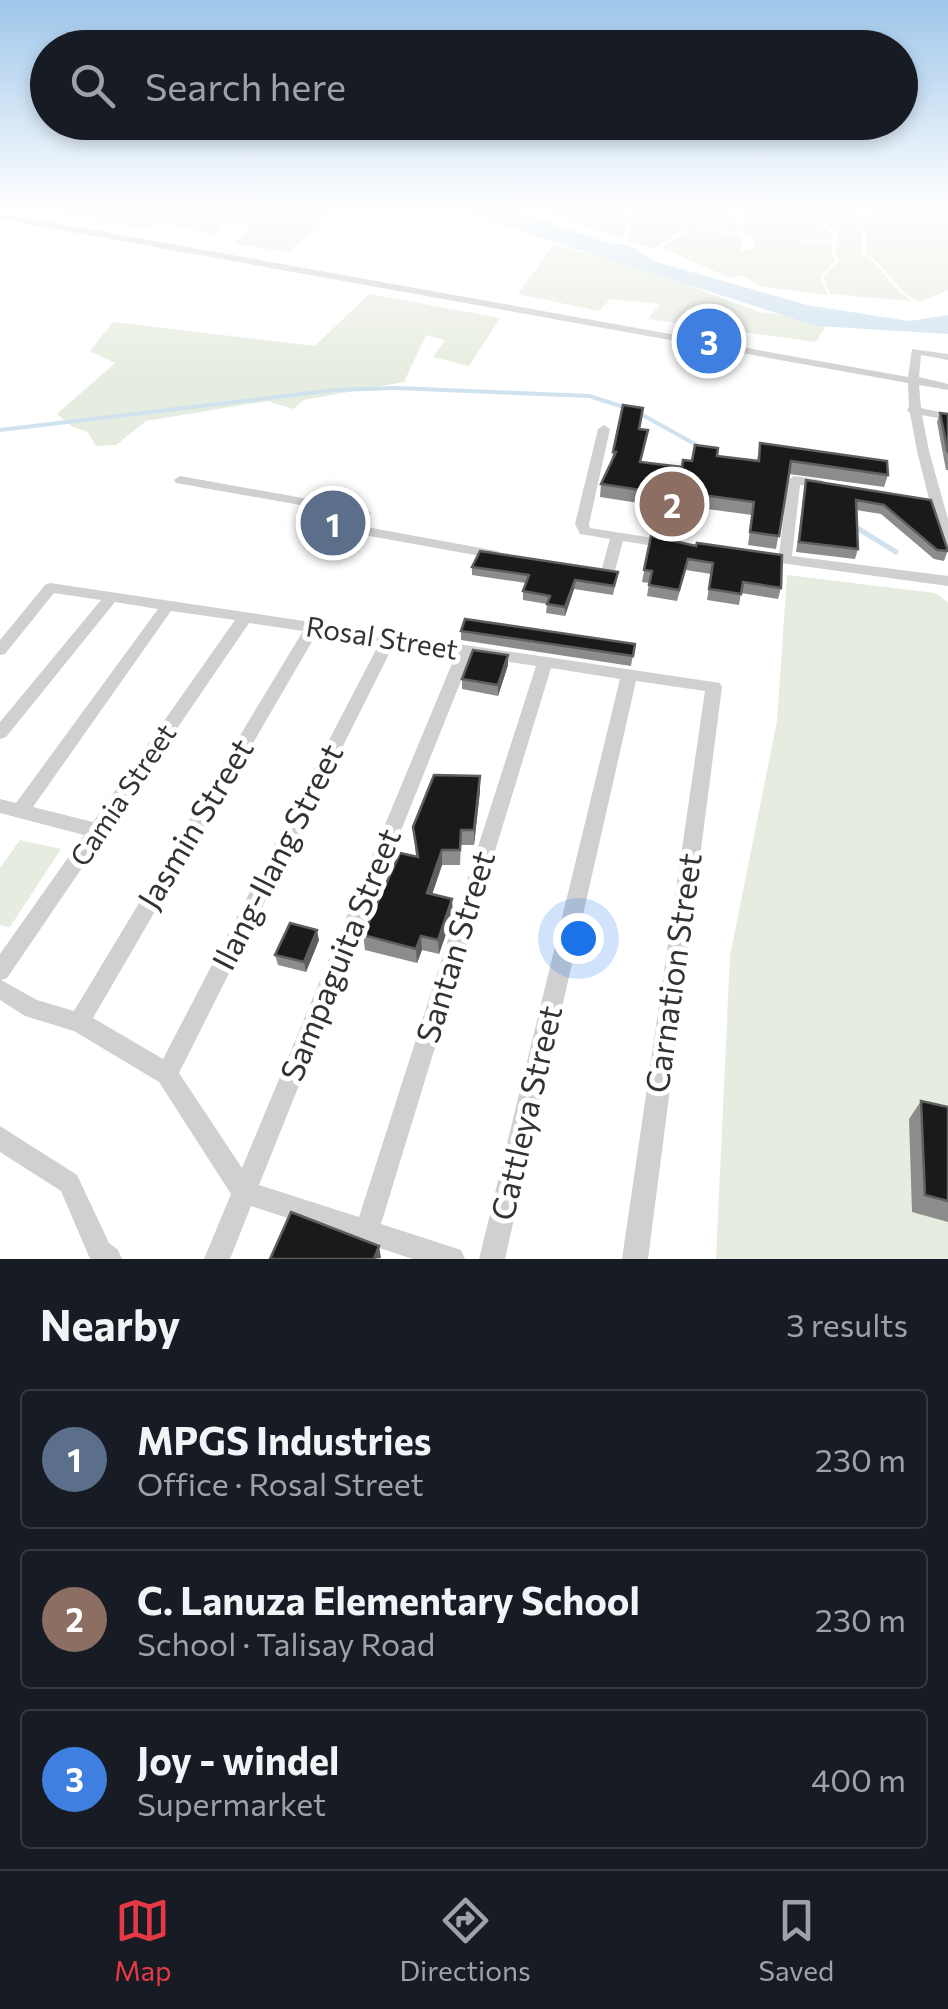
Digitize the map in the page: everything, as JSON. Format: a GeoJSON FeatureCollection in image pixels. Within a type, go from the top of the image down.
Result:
{"type":"FeatureCollection","features":[{"type":"Feature","properties":{"kind":"street"},"geometry":{"type":"LineString","coordinates":[[269,265],[948,387]]}},
{"type":"Feature","properties":{"kind":"street"},"geometry":{"type":"LineString","coordinates":[[948,357],[916,352],[912,381],[912,410],[928,483],[939,503],[948,547]]}},
{"type":"Feature","properties":{"kind":"street"},"geometry":{"type":"LineString","coordinates":[[912,410],[948,416]]}},
{"type":"Feature","properties":{"kind":"street"},"geometry":{"type":"LineString","coordinates":[[604,429],[582,524],[585,530],[692,547]]}},
{"type":"Feature","properties":{"kind":"street"},"geometry":{"type":"LineString","coordinates":[[180,480],[364,513],[353,528],[516,558]]}},
{"type":"Feature","properties":{"kind":"street"},"geometry":{"type":"LineString","coordinates":[[785,559],[794,480],[837,486]]}},
{"type":"Feature","properties":{"kind":"street"},"geometry":{"type":"LineString","coordinates":[[928,483],[948,486]]}},
{"type":"Feature","properties":{"kind":"street"},"geometry":{"type":"LineString","coordinates":[[922,500],[939,503]]}},
{"type":"Feature","properties":{"kind":"street"},"geometry":{"type":"LineString","coordinates":[[570,567],[607,574],[617,538]]}},
{"type":"Feature","properties":{"kind":"street"},"geometry":{"type":"LineString","coordinates":[[748,554],[948,581]]}},
{"type":"Feature","properties":{"kind":"street","name":"Rosal Street"},"geometry":{"type":"LineString","coordinates":[[0,650],[50,588],[714,687]]}},
{"type":"Feature","properties":{"kind":"street"},"geometry":{"type":"LineString","coordinates":[[0,734],[112,598]]}},
{"type":"Feature","properties":{"kind":"street"},"geometry":{"type":"LineString","coordinates":[[20,811],[168,606]]}},
{"type":"Feature","properties":{"kind":"street","name":"Camia Street"},"geometry":{"type":"LineString","coordinates":[[0,972],[245,617]]}},
{"type":"Feature","properties":{"kind":"street","name":"Jasmin Street"},"geometry":{"type":"LineString","coordinates":[[79,1022],[313,626]]}},
{"type":"Feature","properties":{"kind":"street","name":"Ilang-Ilang Street"},"geometry":{"type":"LineString","coordinates":[[167,1074],[389,639]]}},
{"type":"Feature","properties":{"kind":"street","name":"Sampaguita Street"},"geometry":{"type":"LineString","coordinates":[[217,1259],[465,651]]}},
{"type":"Feature","properties":{"kind":"street","name":"Santan Street"},"geometry":{"type":"LineString","coordinates":[[367,1231],[544,663]]}},
{"type":"Feature","properties":{"kind":"street","name":"Cattleya Street"},"geometry":{"type":"LineString","coordinates":[[492,1259],[630,674]]}},
{"type":"Feature","properties":{"kind":"street","name":"Carnation Street"},"geometry":{"type":"LineString","coordinates":[[635,1259],[714,687]]}},
{"type":"Feature","properties":{"kind":"street"},"geometry":{"type":"LineString","coordinates":[[0,806],[100,831]]}},
{"type":"Feature","properties":{"kind":"street"},"geometry":{"type":"LineString","coordinates":[[0,989],[32,1009],[79,1022],[167,1074],[244,1192],[452,1259]]}},
{"type":"Feature","properties":{"kind":"street"},"geometry":{"type":"LineString","coordinates":[[0,1138],[69,1183],[100,1252],[109,1259]]}},
{"type":"Feature","properties":{"kind":"shaded area"},"geometry":{"type":"Polygon","coordinates":[[[539,265],[633,265],[759,312],[829,321],[816,342],[648,319],[660,304],[610,299],[599,311],[518,294],[539,265]]]}},
{"type":"Feature","properties":{"kind":"shaded area"},"geometry":{"type":"Polygon","coordinates":[[[700,265],[832,265],[820,276],[828,295],[760,286],[742,275],[731,278],[700,265]]]}},
{"type":"Feature","properties":{"kind":"shaded area"},"geometry":{"type":"Polygon","coordinates":[[[835,265],[875,265],[913,301],[830,294],[823,276],[835,265]]]}},
{"type":"Feature","properties":{"kind":"shaded area"},"geometry":{"type":"Polygon","coordinates":[[[948,265],[948,290],[919,302],[881,266],[948,265]]]}},
{"type":"Feature","properties":{"kind":"shaded area"},"geometry":{"type":"Polygon","coordinates":[[[369,294],[500,318],[469,366],[433,357],[445,340],[426,335],[404,382],[304,400],[293,409],[267,401],[146,421],[116,445],[96,446],[88,432],[73,427],[57,414],[115,363],[90,351],[113,322],[315,346],[369,294]]]}},
{"type":"Feature","properties":{"kind":"shaded area"},"geometry":{"type":"Polygon","coordinates":[[[787,575],[935,593],[948,602],[948,1259],[716,1259],[730,956],[777,721],[787,575]]]}},
{"type":"Feature","properties":{"kind":"shaded area"},"geometry":{"type":"Polygon","coordinates":[[[20,840],[61,849],[10,927],[0,925],[0,868],[20,840]]]}},
{"type":"Feature","properties":{"kind":"water"},"geometry":{"type":"Polygon","coordinates":[[[626,265],[667,265],[807,305],[909,321],[948,315],[948,334],[817,326],[626,265]]]}},
{"type":"Feature","properties":{"kind":"building"},"geometry":{"type":"Polygon","coordinates":[[[623,405],[643,408],[639,429],[648,430],[640,462],[682,467],[683,460],[692,461],[695,445],[718,448],[717,456],[759,461],[760,443],[887,461],[888,475],[791,461],[779,536],[750,532],[754,502],[702,495],[700,508],[659,502],[661,493],[601,484],[616,452],[623,405]]]}},
{"type":"Feature","properties":{"kind":"building"},"geometry":{"type":"Polygon","coordinates":[[[940,413],[948,414],[948,453],[940,413]]]}},
{"type":"Feature","properties":{"kind":"building"},"geometry":{"type":"Polygon","coordinates":[[[806,480],[931,500],[948,551],[937,550],[884,505],[856,500],[858,549],[799,542],[806,480]]]}},
{"type":"Feature","properties":{"kind":"building"},"geometry":{"type":"Polygon","coordinates":[[[651,536],[696,546],[697,543],[782,555],[781,588],[743,582],[741,594],[709,589],[713,563],[688,559],[679,590],[649,585],[652,571],[644,570],[651,536]]]}},
{"type":"Feature","properties":{"kind":"building"},"geometry":{"type":"Polygon","coordinates":[[[480,551],[618,572],[614,586],[575,580],[565,607],[547,604],[550,596],[523,591],[529,575],[472,567],[480,551]]]}},
{"type":"Feature","properties":{"kind":"building"},"geometry":{"type":"Polygon","coordinates":[[[465,619],[635,644],[633,656],[461,631],[465,619]]]}},
{"type":"Feature","properties":{"kind":"building"},"geometry":{"type":"Polygon","coordinates":[[[473,650],[508,655],[498,685],[462,679],[473,650]]]}},
{"type":"Feature","properties":{"kind":"building"},"geometry":{"type":"Polygon","coordinates":[[[434,775],[480,776],[474,830],[461,830],[460,850],[442,850],[427,893],[452,899],[438,940],[421,936],[416,949],[363,935],[400,853],[418,857],[413,827],[434,775]]]}},
{"type":"Feature","properties":{"kind":"building"},"geometry":{"type":"Polygon","coordinates":[[[290,923],[317,930],[304,962],[275,955],[290,923]]]}},
{"type":"Feature","properties":{"kind":"building"},"geometry":{"type":"Polygon","coordinates":[[[921,1101],[948,1107],[948,1201],[925,1195],[921,1101]]]}},
{"type":"Feature","properties":{"kind":"building"},"geometry":{"type":"Polygon","coordinates":[[[291,1212],[379,1246],[374,1259],[270,1259],[291,1212]]]}},
{"type":"Feature","properties":{"kind":"waterway"},"geometry":{"type":"LineString","coordinates":[[0,430],[335,390],[397,388],[589,396],[627,408]]}},
{"type":"Feature","properties":{"kind":"waterway"},"geometry":{"type":"LineString","coordinates":[[637,412],[702,448]]}},
{"type":"Feature","properties":{"kind":"waterway"},"geometry":{"type":"LineString","coordinates":[[854,526],[896,552]]}},
{"type":"Feature","properties":{"kind":"place","name":"Joy - windel"},"geometry":{"type":"Point","coordinates":[709,341]}},
{"type":"Feature","properties":{"kind":"place","name":"C. Lanuza Elementary School"},"geometry":{"type":"Point","coordinates":[672,504]}},
{"type":"Feature","properties":{"kind":"place","name":"MPGS Industries"},"geometry":{"type":"Point","coordinates":[333,523]}}]}
